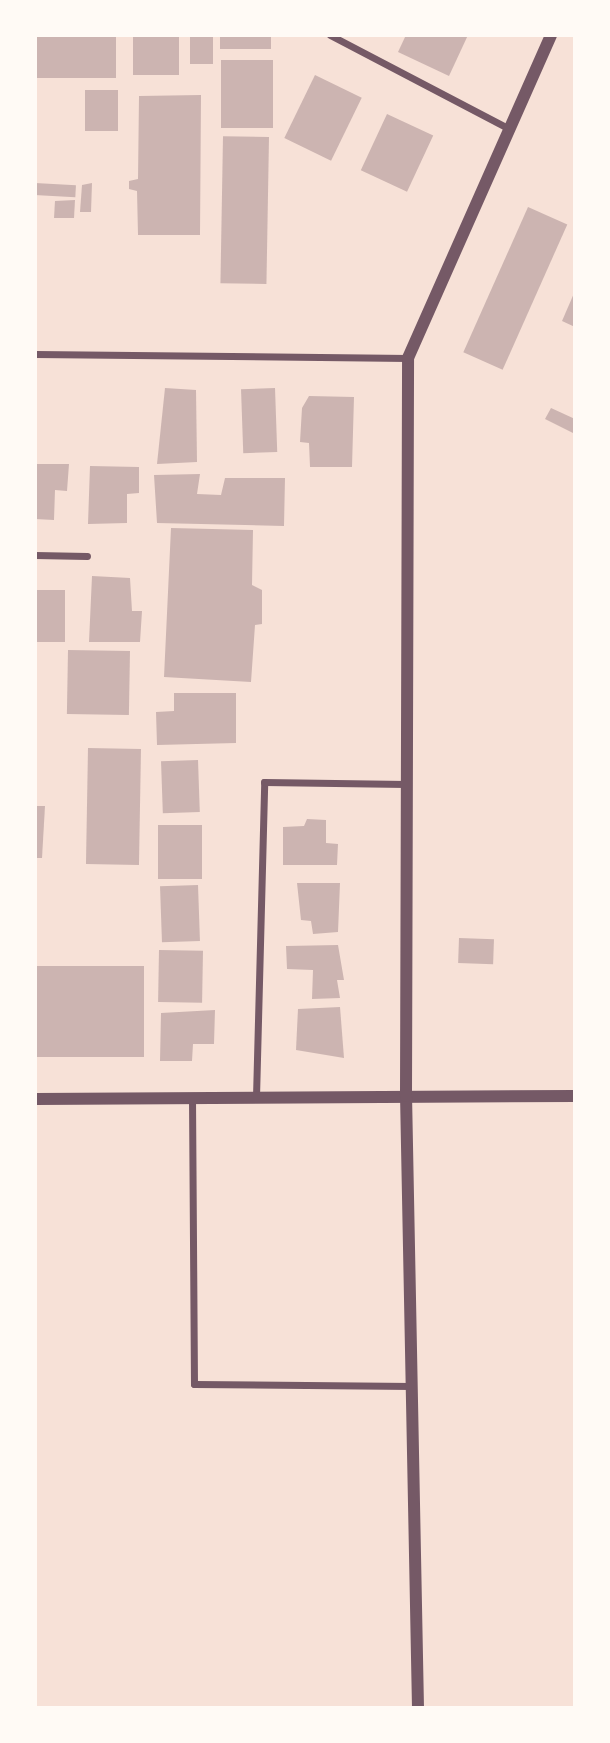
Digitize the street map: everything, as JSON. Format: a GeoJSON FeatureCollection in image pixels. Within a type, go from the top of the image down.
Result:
{"type":"FeatureCollection","features":[{"type":"Feature","properties":{"kind":"street"},"geometry":{"type":"LineString","coordinates":[[330,35],[510,129]]}},
{"type":"Feature","properties":{"kind":"street"},"geometry":{"type":"LineString","coordinates":[[418,1708],[406,1096],[408,358],[551,35]]}},
{"type":"Feature","properties":{"kind":"street"},"geometry":{"type":"LineString","coordinates":[[35,354],[408,358]]}},
{"type":"Feature","properties":{"kind":"street"},"geometry":{"type":"LineString","coordinates":[[35,555],[88,556]]}},
{"type":"Feature","properties":{"kind":"street"},"geometry":{"type":"LineString","coordinates":[[256,1097],[264,782],[406,784]]}},
{"type":"Feature","properties":{"kind":"street"},"geometry":{"type":"LineString","coordinates":[[35,1099],[575,1097]]}},
{"type":"Feature","properties":{"kind":"street"},"geometry":{"type":"LineString","coordinates":[[192,1098],[194,1384],[412,1386]]}},
{"type":"Feature","properties":{"kind":"building"},"geometry":{"type":"Polygon","coordinates":[[[35,35],[116,35],[116,78],[35,78],[35,35]]]}},
{"type":"Feature","properties":{"kind":"building"},"geometry":{"type":"Polygon","coordinates":[[[133,35],[179,35],[179,75],[133,75],[133,35]]]}},
{"type":"Feature","properties":{"kind":"building"},"geometry":{"type":"Polygon","coordinates":[[[190,35],[213,35],[213,64],[190,64],[190,35]]]}},
{"type":"Feature","properties":{"kind":"building"},"geometry":{"type":"Polygon","coordinates":[[[220,35],[271,35],[271,49],[220,49],[220,35]]]}},
{"type":"Feature","properties":{"kind":"building"},"geometry":{"type":"Polygon","coordinates":[[[406,35],[468,35],[449,76],[398,52],[406,35]]]}},
{"type":"Feature","properties":{"kind":"building"},"geometry":{"type":"Polygon","coordinates":[[[221,60],[273,60],[273,128],[221,128],[221,60]]]}},
{"type":"Feature","properties":{"kind":"building"},"geometry":{"type":"Polygon","coordinates":[[[315,75],[362,98],[331,161],[284,138],[315,75]]]}},
{"type":"Feature","properties":{"kind":"building"},"geometry":{"type":"Polygon","coordinates":[[[85,90],[118,90],[118,131],[85,131],[85,90]]]}},
{"type":"Feature","properties":{"kind":"building"},"geometry":{"type":"Polygon","coordinates":[[[201,95],[200,235],[138,235],[137,191],[129,189],[129,181],[138,179],[139,96],[201,95]]]}},
{"type":"Feature","properties":{"kind":"building"},"geometry":{"type":"Polygon","coordinates":[[[387,114],[433,136],[407,192],[361,170],[387,114]]]}},
{"type":"Feature","properties":{"kind":"building"},"geometry":{"type":"Polygon","coordinates":[[[223,136],[269,137],[266,284],[220,283],[223,136]]]}},
{"type":"Feature","properties":{"kind":"building"},"geometry":{"type":"Polygon","coordinates":[[[35,183],[76,185],[75,197],[35,195],[35,183]]]}},
{"type":"Feature","properties":{"kind":"building"},"geometry":{"type":"Polygon","coordinates":[[[92,183],[91,212],[80,212],[82,185],[92,183]]]}},
{"type":"Feature","properties":{"kind":"building"},"geometry":{"type":"Polygon","coordinates":[[[75,200],[74,218],[54,218],[55,201],[75,200]]]}},
{"type":"Feature","properties":{"kind":"building"},"geometry":{"type":"Polygon","coordinates":[[[528,207],[567,224],[503,370],[463,352],[528,207]]]}},
{"type":"Feature","properties":{"kind":"building"},"geometry":{"type":"Polygon","coordinates":[[[575,291],[575,327],[562,321],[575,291]]]}},
{"type":"Feature","properties":{"kind":"building"},"geometry":{"type":"Polygon","coordinates":[[[165,388],[196,390],[197,462],[157,464],[165,388]]]}},
{"type":"Feature","properties":{"kind":"building"},"geometry":{"type":"Polygon","coordinates":[[[275,388],[277,452],[243,453],[241,389],[275,388]]]}},
{"type":"Feature","properties":{"kind":"building"},"geometry":{"type":"Polygon","coordinates":[[[309,396],[354,397],[352,467],[310,467],[309,443],[300,442],[302,408],[309,396]]]}},
{"type":"Feature","properties":{"kind":"building"},"geometry":{"type":"Polygon","coordinates":[[[551,408],[575,419],[575,434],[545,419],[551,408]]]}},
{"type":"Feature","properties":{"kind":"building"},"geometry":{"type":"Polygon","coordinates":[[[35,464],[69,464],[67,491],[55,490],[54,520],[35,519],[35,464]]]}},
{"type":"Feature","properties":{"kind":"building"},"geometry":{"type":"Polygon","coordinates":[[[90,466],[139,467],[139,493],[127,494],[127,523],[88,524],[90,466]]]}},
{"type":"Feature","properties":{"kind":"building"},"geometry":{"type":"Polygon","coordinates":[[[200,474],[197,494],[221,495],[225,478],[285,478],[284,526],[157,523],[154,475],[200,474]]]}},
{"type":"Feature","properties":{"kind":"building"},"geometry":{"type":"Polygon","coordinates":[[[171,528],[253,530],[252,585],[262,590],[262,624],[255,625],[251,682],[164,677],[171,528]]]}},
{"type":"Feature","properties":{"kind":"building"},"geometry":{"type":"Polygon","coordinates":[[[92,576],[130,578],[132,611],[142,611],[140,642],[89,642],[92,576]]]}},
{"type":"Feature","properties":{"kind":"building"},"geometry":{"type":"Polygon","coordinates":[[[35,590],[65,590],[65,642],[35,642],[35,590]]]}},
{"type":"Feature","properties":{"kind":"building"},"geometry":{"type":"Polygon","coordinates":[[[68,650],[130,651],[129,715],[67,714],[68,650]]]}},
{"type":"Feature","properties":{"kind":"building"},"geometry":{"type":"Polygon","coordinates":[[[174,693],[236,693],[236,743],[157,745],[156,712],[174,711],[174,693]]]}},
{"type":"Feature","properties":{"kind":"building"},"geometry":{"type":"Polygon","coordinates":[[[88,748],[141,749],[139,865],[86,864],[88,748]]]}},
{"type":"Feature","properties":{"kind":"building"},"geometry":{"type":"Polygon","coordinates":[[[198,760],[200,812],[163,813],[161,761],[198,760]]]}},
{"type":"Feature","properties":{"kind":"building"},"geometry":{"type":"Polygon","coordinates":[[[35,806],[45,806],[42,858],[35,858],[35,806]]]}},
{"type":"Feature","properties":{"kind":"building"},"geometry":{"type":"Polygon","coordinates":[[[307,819],[326,820],[326,843],[338,844],[337,865],[283,865],[283,827],[304,826],[307,819]]]}},
{"type":"Feature","properties":{"kind":"building"},"geometry":{"type":"Polygon","coordinates":[[[158,825],[202,825],[202,879],[158,879],[158,825]]]}},
{"type":"Feature","properties":{"kind":"building"},"geometry":{"type":"Polygon","coordinates":[[[297,883],[340,883],[338,932],[313,934],[311,921],[301,920],[297,883]]]}},
{"type":"Feature","properties":{"kind":"building"},"geometry":{"type":"Polygon","coordinates":[[[198,885],[200,941],[162,942],[160,886],[198,885]]]}},
{"type":"Feature","properties":{"kind":"building"},"geometry":{"type":"Polygon","coordinates":[[[459,938],[494,939],[493,964],[458,963],[459,938]]]}},
{"type":"Feature","properties":{"kind":"building"},"geometry":{"type":"Polygon","coordinates":[[[338,945],[344,980],[337,980],[340,998],[312,999],[313,970],[287,969],[286,946],[338,945]]]}},
{"type":"Feature","properties":{"kind":"building"},"geometry":{"type":"Polygon","coordinates":[[[159,950],[203,951],[202,1003],[158,1002],[159,950]]]}},
{"type":"Feature","properties":{"kind":"building"},"geometry":{"type":"Polygon","coordinates":[[[35,966],[144,966],[144,1057],[35,1057],[35,966]]]}},
{"type":"Feature","properties":{"kind":"building"},"geometry":{"type":"Polygon","coordinates":[[[340,1007],[344,1058],[296,1050],[298,1009],[340,1007]]]}},
{"type":"Feature","properties":{"kind":"building"},"geometry":{"type":"Polygon","coordinates":[[[215,1010],[214,1044],[193,1044],[192,1061],[160,1061],[161,1013],[215,1010]]]}}]}
